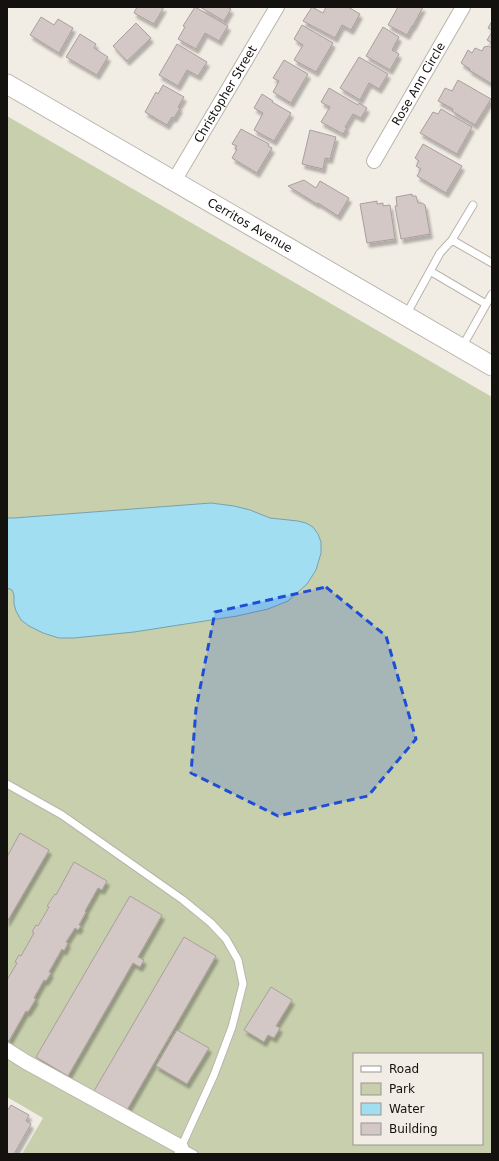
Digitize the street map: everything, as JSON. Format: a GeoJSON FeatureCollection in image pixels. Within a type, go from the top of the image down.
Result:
{"type":"FeatureCollection","features":[{"type":"Feature","properties":{"kind":"main road","name":"Cerritos Avenue"},"geometry":{"type":"LineString","coordinates":[[7,84],[492,366]]}},
{"type":"Feature","properties":{"kind":"street","name":"Christopher Street"},"geometry":{"type":"LineString","coordinates":[[174,181],[276,7]]}},
{"type":"Feature","properties":{"kind":"street","name":"Rose Ann Circle"},"geometry":{"type":"LineString","coordinates":[[374,161],[463,7]]}},
{"type":"Feature","properties":{"kind":"street"},"geometry":{"type":"LineString","coordinates":[[7,1050],[179,1150]]}},
{"type":"Feature","properties":{"kind":"lane"},"geometry":{"type":"LineString","coordinates":[[405,316],[440,253],[452,240],[474,204]]}},
{"type":"Feature","properties":{"kind":"lane"},"geometry":{"type":"LineString","coordinates":[[452,240],[492,263]]}},
{"type":"Feature","properties":{"kind":"lane"},"geometry":{"type":"LineString","coordinates":[[430,271],[486,304]]}},
{"type":"Feature","properties":{"kind":"lane"},"geometry":{"type":"LineString","coordinates":[[461,348],[492,294]]}},
{"type":"Feature","properties":{"kind":"lane"},"geometry":{"type":"LineString","coordinates":[[7,784],[62,815],[183,900],[211,923],[226,939],[238,960],[243,984],[232,1027],[214,1075],[179,1150],[194,1154]]}},
{"type":"Feature","properties":{"kind":"highlighted area"},"geometry":{"type":"Polygon","coordinates":[[[326,587],[386,636],[416,739],[368,796],[278,816],[191,773],[196,709],[215,612],[326,587]]]}},
{"type":"Feature","properties":{"kind":"green space"},"geometry":{"type":"Polygon","coordinates":[[[7,116],[492,397],[492,1154],[22,1154],[43,1118],[7,1097],[7,116]]]}},
{"type":"Feature","properties":{"kind":"water"},"geometry":{"type":"Polygon","coordinates":[[[211,503],[250,510],[270,518],[298,521],[313,527],[321,542],[321,553],[316,570],[307,584],[288,601],[268,609],[237,616],[134,632],[59,638],[43,633],[21,620],[16,611],[12,590],[7,588],[7,518],[211,503]]]}},
{"type":"Feature","properties":{"kind":"building"},"geometry":{"type":"Polygon","coordinates":[[[137,7],[164,7],[154,24],[134,13],[137,7]]]}},
{"type":"Feature","properties":{"kind":"building"},"geometry":{"type":"Polygon","coordinates":[[[195,7],[228,26],[219,41],[205,33],[196,49],[178,39],[185,27],[183,26],[195,7]]]}},
{"type":"Feature","properties":{"kind":"building"},"geometry":{"type":"Polygon","coordinates":[[[200,7],[227,7],[231,9],[224,21],[200,7]]]}},
{"type":"Feature","properties":{"kind":"building"},"geometry":{"type":"Polygon","coordinates":[[[312,7],[323,13],[326,7],[348,7],[360,14],[351,30],[342,25],[335,38],[303,21],[312,7]]]}},
{"type":"Feature","properties":{"kind":"building"},"geometry":{"type":"Polygon","coordinates":[[[398,7],[423,7],[407,35],[388,25],[398,7]]]}},
{"type":"Feature","properties":{"kind":"building"},"geometry":{"type":"Polygon","coordinates":[[[41,17],[54,25],[58,19],[73,28],[59,53],[30,35],[41,17]]]}},
{"type":"Feature","properties":{"kind":"building"},"geometry":{"type":"Polygon","coordinates":[[[492,21],[492,30],[488,28],[492,21]]]}},
{"type":"Feature","properties":{"kind":"building"},"geometry":{"type":"Polygon","coordinates":[[[136,23],[151,38],[127,61],[113,46],[136,23]]]}},
{"type":"Feature","properties":{"kind":"building"},"geometry":{"type":"Polygon","coordinates":[[[302,25],[333,43],[316,72],[294,60],[303,45],[294,39],[302,25]]]}},
{"type":"Feature","properties":{"kind":"building"},"geometry":{"type":"Polygon","coordinates":[[[383,27],[399,37],[392,50],[399,54],[390,70],[366,56],[383,27]]]}},
{"type":"Feature","properties":{"kind":"building"},"geometry":{"type":"Polygon","coordinates":[[[492,32],[492,43],[487,40],[492,32]]]}},
{"type":"Feature","properties":{"kind":"building"},"geometry":{"type":"Polygon","coordinates":[[[80,34],[96,44],[94,48],[108,57],[97,75],[66,57],[80,34]]]}},
{"type":"Feature","properties":{"kind":"building"},"geometry":{"type":"Polygon","coordinates":[[[177,44],[207,62],[198,76],[187,70],[178,86],[159,75],[177,44]]]}},
{"type":"Feature","properties":{"kind":"building"},"geometry":{"type":"Polygon","coordinates":[[[489,46],[492,48],[492,84],[469,70],[470,69],[461,63],[468,50],[472,53],[475,48],[482,51],[484,47],[489,46]]]}},
{"type":"Feature","properties":{"kind":"building"},"geometry":{"type":"Polygon","coordinates":[[[359,57],[388,74],[379,89],[369,83],[360,100],[340,88],[359,57]]]}},
{"type":"Feature","properties":{"kind":"building"},"geometry":{"type":"Polygon","coordinates":[[[284,60],[308,74],[291,103],[273,92],[279,81],[273,78],[284,60]]]}},
{"type":"Feature","properties":{"kind":"building"},"geometry":{"type":"Polygon","coordinates":[[[458,80],[491,99],[475,125],[452,111],[453,109],[438,101],[445,88],[452,91],[458,80]]]}},
{"type":"Feature","properties":{"kind":"building"},"geometry":{"type":"Polygon","coordinates":[[[163,85],[184,97],[174,118],[172,117],[167,125],[145,112],[156,92],[158,94],[163,85]]]}},
{"type":"Feature","properties":{"kind":"building"},"geometry":{"type":"Polygon","coordinates":[[[329,88],[358,105],[359,103],[367,108],[361,118],[353,114],[345,127],[347,128],[343,134],[321,122],[330,107],[321,102],[329,88]]]}},
{"type":"Feature","properties":{"kind":"building"},"geometry":{"type":"Polygon","coordinates":[[[262,94],[273,101],[272,102],[291,113],[274,141],[254,130],[263,113],[254,108],[262,94]]]}},
{"type":"Feature","properties":{"kind":"building"},"geometry":{"type":"Polygon","coordinates":[[[441,109],[472,127],[457,154],[420,133],[433,112],[438,114],[441,109]]]}},
{"type":"Feature","properties":{"kind":"building"},"geometry":{"type":"Polygon","coordinates":[[[241,129],[269,144],[268,146],[272,148],[257,173],[232,158],[237,146],[232,144],[241,129]]]}},
{"type":"Feature","properties":{"kind":"building"},"geometry":{"type":"Polygon","coordinates":[[[310,130],[336,137],[330,159],[325,158],[323,169],[302,164],[310,130]]]}},
{"type":"Feature","properties":{"kind":"building"},"geometry":{"type":"Polygon","coordinates":[[[423,144],[462,166],[446,193],[417,176],[421,169],[416,166],[419,161],[415,158],[423,144]]]}},
{"type":"Feature","properties":{"kind":"building"},"geometry":{"type":"Polygon","coordinates":[[[304,180],[316,188],[320,181],[349,198],[338,216],[288,186],[304,180]]]}},
{"type":"Feature","properties":{"kind":"building"},"geometry":{"type":"Polygon","coordinates":[[[412,194],[412,196],[416,196],[418,203],[425,205],[430,234],[401,239],[395,206],[397,206],[396,197],[412,194]]]}},
{"type":"Feature","properties":{"kind":"building"},"geometry":{"type":"Polygon","coordinates":[[[377,201],[377,204],[383,203],[383,206],[390,205],[395,239],[367,243],[360,204],[377,201]]]}},
{"type":"Feature","properties":{"kind":"building"},"geometry":{"type":"Polygon","coordinates":[[[20,833],[49,850],[7,922],[7,857],[20,833]]]}},
{"type":"Feature","properties":{"kind":"building"},"geometry":{"type":"Polygon","coordinates":[[[74,862],[107,881],[102,890],[98,888],[85,911],[86,912],[79,925],[81,926],[78,930],[75,928],[66,942],[68,943],[64,951],[62,949],[49,972],[51,973],[46,981],[44,980],[34,998],[36,999],[28,1012],[26,1011],[9,1041],[7,1039],[7,980],[17,963],[15,962],[19,955],[21,956],[34,933],[32,932],[36,925],[38,926],[49,907],[47,906],[55,894],[56,895],[74,862]]]}},
{"type":"Feature","properties":{"kind":"building"},"geometry":{"type":"Polygon","coordinates":[[[130,896],[162,915],[138,957],[144,960],[140,967],[133,963],[68,1076],[36,1057],[130,896]]]}},
{"type":"Feature","properties":{"kind":"building"},"geometry":{"type":"Polygon","coordinates":[[[184,937],[216,956],[127,1110],[94,1091],[184,937]]]}},
{"type":"Feature","properties":{"kind":"building"},"geometry":{"type":"Polygon","coordinates":[[[271,987],[292,1000],[276,1026],[280,1028],[274,1038],[268,1035],[264,1042],[244,1030],[271,987]]]}},
{"type":"Feature","properties":{"kind":"building"},"geometry":{"type":"Polygon","coordinates":[[[177,1030],[209,1048],[187,1084],[156,1066],[177,1030]]]}},
{"type":"Feature","properties":{"kind":"building"},"geometry":{"type":"Polygon","coordinates":[[[11,1105],[29,1115],[26,1121],[31,1124],[14,1154],[7,1153],[7,1111],[11,1105]]]}}]}
